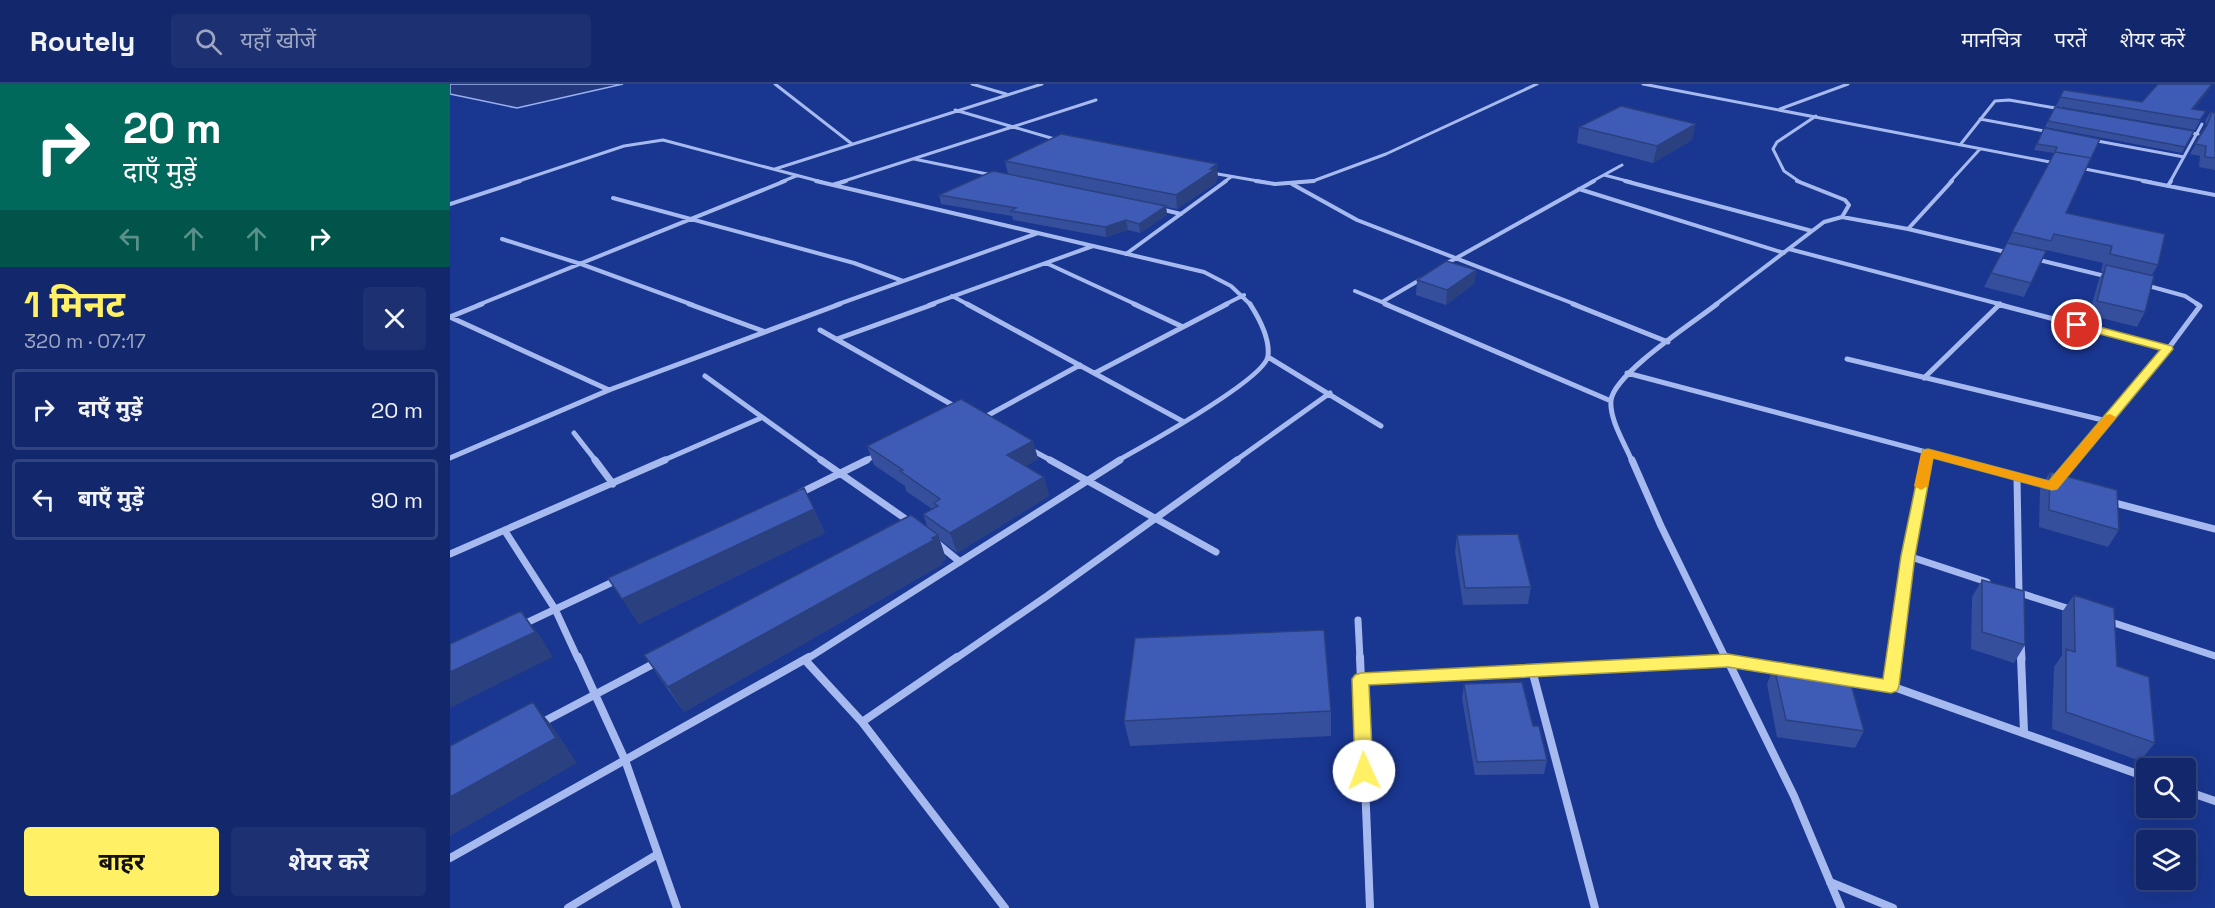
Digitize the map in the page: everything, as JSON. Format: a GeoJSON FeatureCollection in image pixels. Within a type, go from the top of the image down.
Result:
{"type":"FeatureCollection","features":[{"type":"Feature","properties":{"kind":"street"},"geometry":{"type":"LineString","coordinates":[[775,84],[852,144]]}},
{"type":"Feature","properties":{"kind":"street"},"geometry":{"type":"LineString","coordinates":[[972,84],[1008,94]]}},
{"type":"Feature","properties":{"kind":"street"},"geometry":{"type":"LineString","coordinates":[[774,169],[1042,84]]}},
{"type":"Feature","properties":{"kind":"street"},"geometry":{"type":"LineString","coordinates":[[1209,172],[1275,184],[1313,181],[1386,154],[1537,84]]}},
{"type":"Feature","properties":{"kind":"street"},"geometry":{"type":"LineString","coordinates":[[1643,84],[2062,165]]}},
{"type":"Feature","properties":{"kind":"street"},"geometry":{"type":"LineString","coordinates":[[1779,110],[1848,84]]}},
{"type":"Feature","properties":{"kind":"street"},"geometry":{"type":"LineString","coordinates":[[832,185],[1096,100]]}},
{"type":"Feature","properties":{"kind":"street"},"geometry":{"type":"LineString","coordinates":[[1960,145],[1992,103],[2000,100],[2061,109]]}},
{"type":"Feature","properties":{"kind":"street"},"geometry":{"type":"LineString","coordinates":[[955,110],[1062,141]]}},
{"type":"Feature","properties":{"kind":"street"},"geometry":{"type":"LineString","coordinates":[[1815,116],[1777,142],[1773,149],[1775,157],[1779,167],[1790,177],[1845,200],[1849,205],[1842,217]]}},
{"type":"Feature","properties":{"kind":"street"},"geometry":{"type":"LineString","coordinates":[[1980,119],[2059,134]]}},
{"type":"Feature","properties":{"kind":"street"},"geometry":{"type":"LineString","coordinates":[[2168,186],[2202,124]]}},
{"type":"Feature","properties":{"kind":"street"},"geometry":{"type":"LineString","coordinates":[[2175,130],[2198,134]]}},
{"type":"Feature","properties":{"kind":"street"},"geometry":{"type":"LineString","coordinates":[[2082,138],[2184,157]]}},
{"type":"Feature","properties":{"kind":"street"},"geometry":{"type":"LineString","coordinates":[[450,204],[624,146],[652,140],[679,144],[832,185],[1204,272],[1226,281],[1244,295],[1258,315],[1268,357],[1261,369],[1244,383],[1184,422],[1086,480],[805,660],[450,858]]}},
{"type":"Feature","properties":{"kind":"street"},"geometry":{"type":"LineString","coordinates":[[1908,229],[1980,149]]}},
{"type":"Feature","properties":{"kind":"street"},"geometry":{"type":"LineString","coordinates":[[913,159],[994,175]]}},
{"type":"Feature","properties":{"kind":"street"},"geometry":{"type":"LineString","coordinates":[[1438,268],[1622,165]]}},
{"type":"Feature","properties":{"kind":"street"},"geometry":{"type":"LineString","coordinates":[[2074,167],[2215,195]]}},
{"type":"Feature","properties":{"kind":"street"},"geometry":{"type":"LineString","coordinates":[[1604,175],[1812,231]]}},
{"type":"Feature","properties":{"kind":"street"},"geometry":{"type":"LineString","coordinates":[[450,317],[797,176]]}},
{"type":"Feature","properties":{"kind":"street"},"geometry":{"type":"LineString","coordinates":[[1126,254],[1231,177]]}},
{"type":"Feature","properties":{"kind":"street"},"geometry":{"type":"LineString","coordinates":[[1292,184],[1357,220],[1457,257],[1668,342]]}},
{"type":"Feature","properties":{"kind":"street"},"geometry":{"type":"LineString","coordinates":[[1579,189],[1786,251],[2000,304],[2168,349]]}},
{"type":"Feature","properties":{"kind":"street"},"geometry":{"type":"LineString","coordinates":[[613,198],[854,262],[904,282]]}},
{"type":"Feature","properties":{"kind":"street"},"geometry":{"type":"LineString","coordinates":[[1157,209],[1181,214]]}},
{"type":"Feature","properties":{"kind":"street"},"geometry":{"type":"LineString","coordinates":[[1841,908],[1794,796],[1634,465],[1616,425],[1611,401],[1615,390],[1628,373],[1824,222],[1842,217],[1908,229],[2013,254]]}},
{"type":"Feature","properties":{"kind":"street"},"geometry":{"type":"LineString","coordinates":[[450,458],[609,390],[764,331],[1038,233]]}},
{"type":"Feature","properties":{"kind":"street"},"geometry":{"type":"LineString","coordinates":[[502,239],[581,264],[764,331]]}},
{"type":"Feature","properties":{"kind":"street"},"geometry":{"type":"LineString","coordinates":[[837,339],[1093,246]]}},
{"type":"Feature","properties":{"kind":"street"},"geometry":{"type":"LineString","coordinates":[[2024,256],[2117,279]]}},
{"type":"Feature","properties":{"kind":"street"},"geometry":{"type":"LineString","coordinates":[[1046,263],[1183,327]]}},
{"type":"Feature","properties":{"kind":"street"},"geometry":{"type":"LineString","coordinates":[[1382,303],[1429,274]]}},
{"type":"Feature","properties":{"kind":"street"},"geometry":{"type":"LineString","coordinates":[[2052,486],[2168,349],[2200,306],[2185,296],[2140,284]]}},
{"type":"Feature","properties":{"kind":"street"},"geometry":{"type":"LineString","coordinates":[[1355,291],[1611,401]]}},
{"type":"Feature","properties":{"kind":"street"},"geometry":{"type":"LineString","coordinates":[[1095,373],[1244,295]]}},
{"type":"Feature","properties":{"kind":"street"},"geometry":{"type":"LineString","coordinates":[[952,296],[1184,422]]}},
{"type":"Feature","properties":{"kind":"street"},"geometry":{"type":"LineString","coordinates":[[1924,378],[2000,304]]}},
{"type":"Feature","properties":{"kind":"street"},"geometry":{"type":"LineString","coordinates":[[450,317],[609,390]]}},
{"type":"Feature","properties":{"kind":"street"},"geometry":{"type":"LineString","coordinates":[[820,330],[963,411],[953,417]]}},
{"type":"Feature","properties":{"kind":"street"},"geometry":{"type":"LineString","coordinates":[[1268,357],[1381,426]]}},
{"type":"Feature","properties":{"kind":"street"},"geometry":{"type":"LineString","coordinates":[[1848,359],[2107,421]]}},
{"type":"Feature","properties":{"kind":"street"},"geometry":{"type":"LineString","coordinates":[[988,426],[978,420],[1080,365]]}},
{"type":"Feature","properties":{"kind":"street"},"geometry":{"type":"LineString","coordinates":[[1628,373],[2063,489]]}},
{"type":"Feature","properties":{"kind":"street"},"geometry":{"type":"LineString","coordinates":[[705,376],[839,474],[915,526],[905,531]]}},
{"type":"Feature","properties":{"kind":"street"},"geometry":{"type":"LineString","coordinates":[[862,722],[1047,596],[1330,393]]}},
{"type":"Feature","properties":{"kind":"street"},"geometry":{"type":"LineString","coordinates":[[450,554],[761,418]]}},
{"type":"Feature","properties":{"kind":"street"},"geometry":{"type":"LineString","coordinates":[[574,433],[613,484]]}},
{"type":"Feature","properties":{"kind":"street"},"geometry":{"type":"LineString","coordinates":[[1027,448],[1216,552]]}},
{"type":"Feature","properties":{"kind":"street"},"geometry":{"type":"LineString","coordinates":[[797,494],[881,453]]}},
{"type":"Feature","properties":{"kind":"street"},"geometry":{"type":"LineString","coordinates":[[1891,686],[1908,556],[1928,453]]}},
{"type":"Feature","properties":{"kind":"street"},"geometry":{"type":"LineString","coordinates":[[2017,477],[2020,604]]}},
{"type":"Feature","properties":{"kind":"street"},"geometry":{"type":"LineString","coordinates":[[2106,501],[2215,529]]}},
{"type":"Feature","properties":{"kind":"street"},"geometry":{"type":"LineString","coordinates":[[505,531],[555,609],[595,694],[625,760],[677,908]]}},
{"type":"Feature","properties":{"kind":"street"},"geometry":{"type":"LineString","coordinates":[[933,540],[960,562]]}},
{"type":"Feature","properties":{"kind":"street"},"geometry":{"type":"LineString","coordinates":[[1908,556],[1997,585]]}},
{"type":"Feature","properties":{"kind":"street"},"geometry":{"type":"LineString","coordinates":[[513,629],[628,574]]}},
{"type":"Feature","properties":{"kind":"street"},"geometry":{"type":"LineString","coordinates":[[2008,589],[2085,613]]}},
{"type":"Feature","properties":{"kind":"street"},"geometry":{"type":"LineString","coordinates":[[2096,617],[2215,656]]}},
{"type":"Feature","properties":{"kind":"street"},"geometry":{"type":"LineString","coordinates":[[1358,620],[1370,908]]}},
{"type":"Feature","properties":{"kind":"street"},"geometry":{"type":"LineString","coordinates":[[2021,639],[2024,732]]}},
{"type":"Feature","properties":{"kind":"street"},"geometry":{"type":"LineString","coordinates":[[533,727],[667,656]]}},
{"type":"Feature","properties":{"kind":"street"},"geometry":{"type":"LineString","coordinates":[[805,660],[862,722],[1005,908]]}},
{"type":"Feature","properties":{"kind":"street"},"geometry":{"type":"LineString","coordinates":[[1361,679],[1728,661],[1786,669]]}},
{"type":"Feature","properties":{"kind":"street"},"geometry":{"type":"LineString","coordinates":[[1533,670],[1595,908]]}},
{"type":"Feature","properties":{"kind":"street"},"geometry":{"type":"LineString","coordinates":[[1834,676],[1891,686],[2136,773]]}},
{"type":"Feature","properties":{"kind":"street"},"geometry":{"type":"LineString","coordinates":[[2196,794],[2215,801]]}},
{"type":"Feature","properties":{"kind":"street"},"geometry":{"type":"LineString","coordinates":[[568,908],[658,854]]}},
{"type":"Feature","properties":{"kind":"street"},"geometry":{"type":"LineString","coordinates":[[1830,882],[1893,908]]}},
{"type":"Feature","properties":{"kind":"water"},"geometry":{"type":"Polygon","coordinates":[[[450,84],[623,84],[517,108],[450,94],[450,84]]]}},
{"type":"Feature","properties":{"kind":"building"},"geometry":{"type":"Polygon","coordinates":[[[2158,84],[2212,84],[2192,109],[2206,111],[2200,120],[2060,97],[2064,90],[2142,102],[2158,84]]]}},
{"type":"Feature","properties":{"kind":"building"},"geometry":{"type":"Polygon","coordinates":[[[1621,106],[1696,124],[1657,146],[1579,127],[1621,106]]]}},
{"type":"Feature","properties":{"kind":"building"},"geometry":{"type":"Polygon","coordinates":[[[2055,107],[2194,131],[2185,147],[2048,121],[2055,107]]]}},
{"type":"Feature","properties":{"kind":"building"},"geometry":{"type":"Polygon","coordinates":[[[2210,112],[2215,113],[2215,158],[2205,157],[2206,146],[2195,144],[2207,125],[2210,112]]]}},
{"type":"Feature","properties":{"kind":"building"},"geometry":{"type":"Polygon","coordinates":[[[2044,128],[2100,139],[2091,158],[2055,152],[2057,147],[2037,144],[2044,128]]]}},
{"type":"Feature","properties":{"kind":"building"},"geometry":{"type":"Polygon","coordinates":[[[1061,134],[1217,164],[1210,169],[1215,169],[1176,195],[1005,161],[1061,134]]]}},
{"type":"Feature","properties":{"kind":"building"},"geometry":{"type":"Polygon","coordinates":[[[2055,152],[2091,158],[2066,213],[2165,234],[2158,265],[2110,254],[2112,246],[2054,234],[2051,241],[2012,232],[2055,152]]]}},
{"type":"Feature","properties":{"kind":"building"},"geometry":{"type":"Polygon","coordinates":[[[993,171],[1166,206],[1139,224],[1126,220],[1105,227],[1011,211],[1016,208],[939,195],[993,171]]]}},
{"type":"Feature","properties":{"kind":"building"},"geometry":{"type":"Polygon","coordinates":[[[2007,243],[2046,251],[2031,283],[1991,273],[2007,243]]]}},
{"type":"Feature","properties":{"kind":"building"},"geometry":{"type":"Polygon","coordinates":[[[1446,261],[1476,270],[1447,290],[1417,280],[1446,261]]]}},
{"type":"Feature","properties":{"kind":"building"},"geometry":{"type":"Polygon","coordinates":[[[2106,265],[2154,276],[2145,312],[2097,301],[2106,265]]]}},
{"type":"Feature","properties":{"kind":"building"},"geometry":{"type":"Polygon","coordinates":[[[961,399],[1033,441],[1007,455],[1044,477],[950,533],[923,514],[938,506],[934,503],[940,499],[867,446],[961,399]]]}},
{"type":"Feature","properties":{"kind":"building"},"geometry":{"type":"Polygon","coordinates":[[[2050,472],[2117,490],[2119,530],[2049,510],[2050,472]]]}},
{"type":"Feature","properties":{"kind":"building"},"geometry":{"type":"Polygon","coordinates":[[[804,488],[814,509],[622,599],[608,578],[804,488]]]}},
{"type":"Feature","properties":{"kind":"building"},"geometry":{"type":"Polygon","coordinates":[[[911,515],[938,535],[932,538],[934,540],[668,687],[644,655],[911,515]]]}},
{"type":"Feature","properties":{"kind":"building"},"geometry":{"type":"Polygon","coordinates":[[[1518,534],[1531,587],[1465,588],[1457,535],[1518,534]]]}},
{"type":"Feature","properties":{"kind":"building"},"geometry":{"type":"Polygon","coordinates":[[[1982,580],[2024,591],[2025,645],[1982,632],[1982,580]]]}},
{"type":"Feature","properties":{"kind":"building"},"geometry":{"type":"Polygon","coordinates":[[[2074,595],[2114,608],[2117,666],[2149,677],[2155,743],[2066,712],[2066,649],[2075,652],[2074,595]]]}},
{"type":"Feature","properties":{"kind":"building"},"geometry":{"type":"Polygon","coordinates":[[[521,611],[535,632],[450,672],[450,644],[521,611]]]}},
{"type":"Feature","properties":{"kind":"building"},"geometry":{"type":"Polygon","coordinates":[[[1324,630],[1331,711],[1124,721],[1135,638],[1324,630]]]}},
{"type":"Feature","properties":{"kind":"building"},"geometry":{"type":"Polygon","coordinates":[[[1774,667],[1849,677],[1864,731],[1786,720],[1774,667]]]}},
{"type":"Feature","properties":{"kind":"building"},"geometry":{"type":"Polygon","coordinates":[[[1522,682],[1533,726],[1539,726],[1547,760],[1477,762],[1464,684],[1522,682]]]}},
{"type":"Feature","properties":{"kind":"building"},"geometry":{"type":"Polygon","coordinates":[[[533,702],[556,738],[450,797],[450,746],[533,702]]]}},
{"type":"Feature","properties":{"kind":"slow traffic"},"geometry":{"type":"LineString","coordinates":[[1921,486],[1928,453],[2052,486],[2110,417]]}},
{"type":"Feature","properties":{"kind":"route"},"geometry":{"type":"LineString","coordinates":[[1364,771],[1361,679],[1728,661],[1891,686],[1908,556],[1928,453],[2052,486],[2168,349],[2077,325]]}}]}
